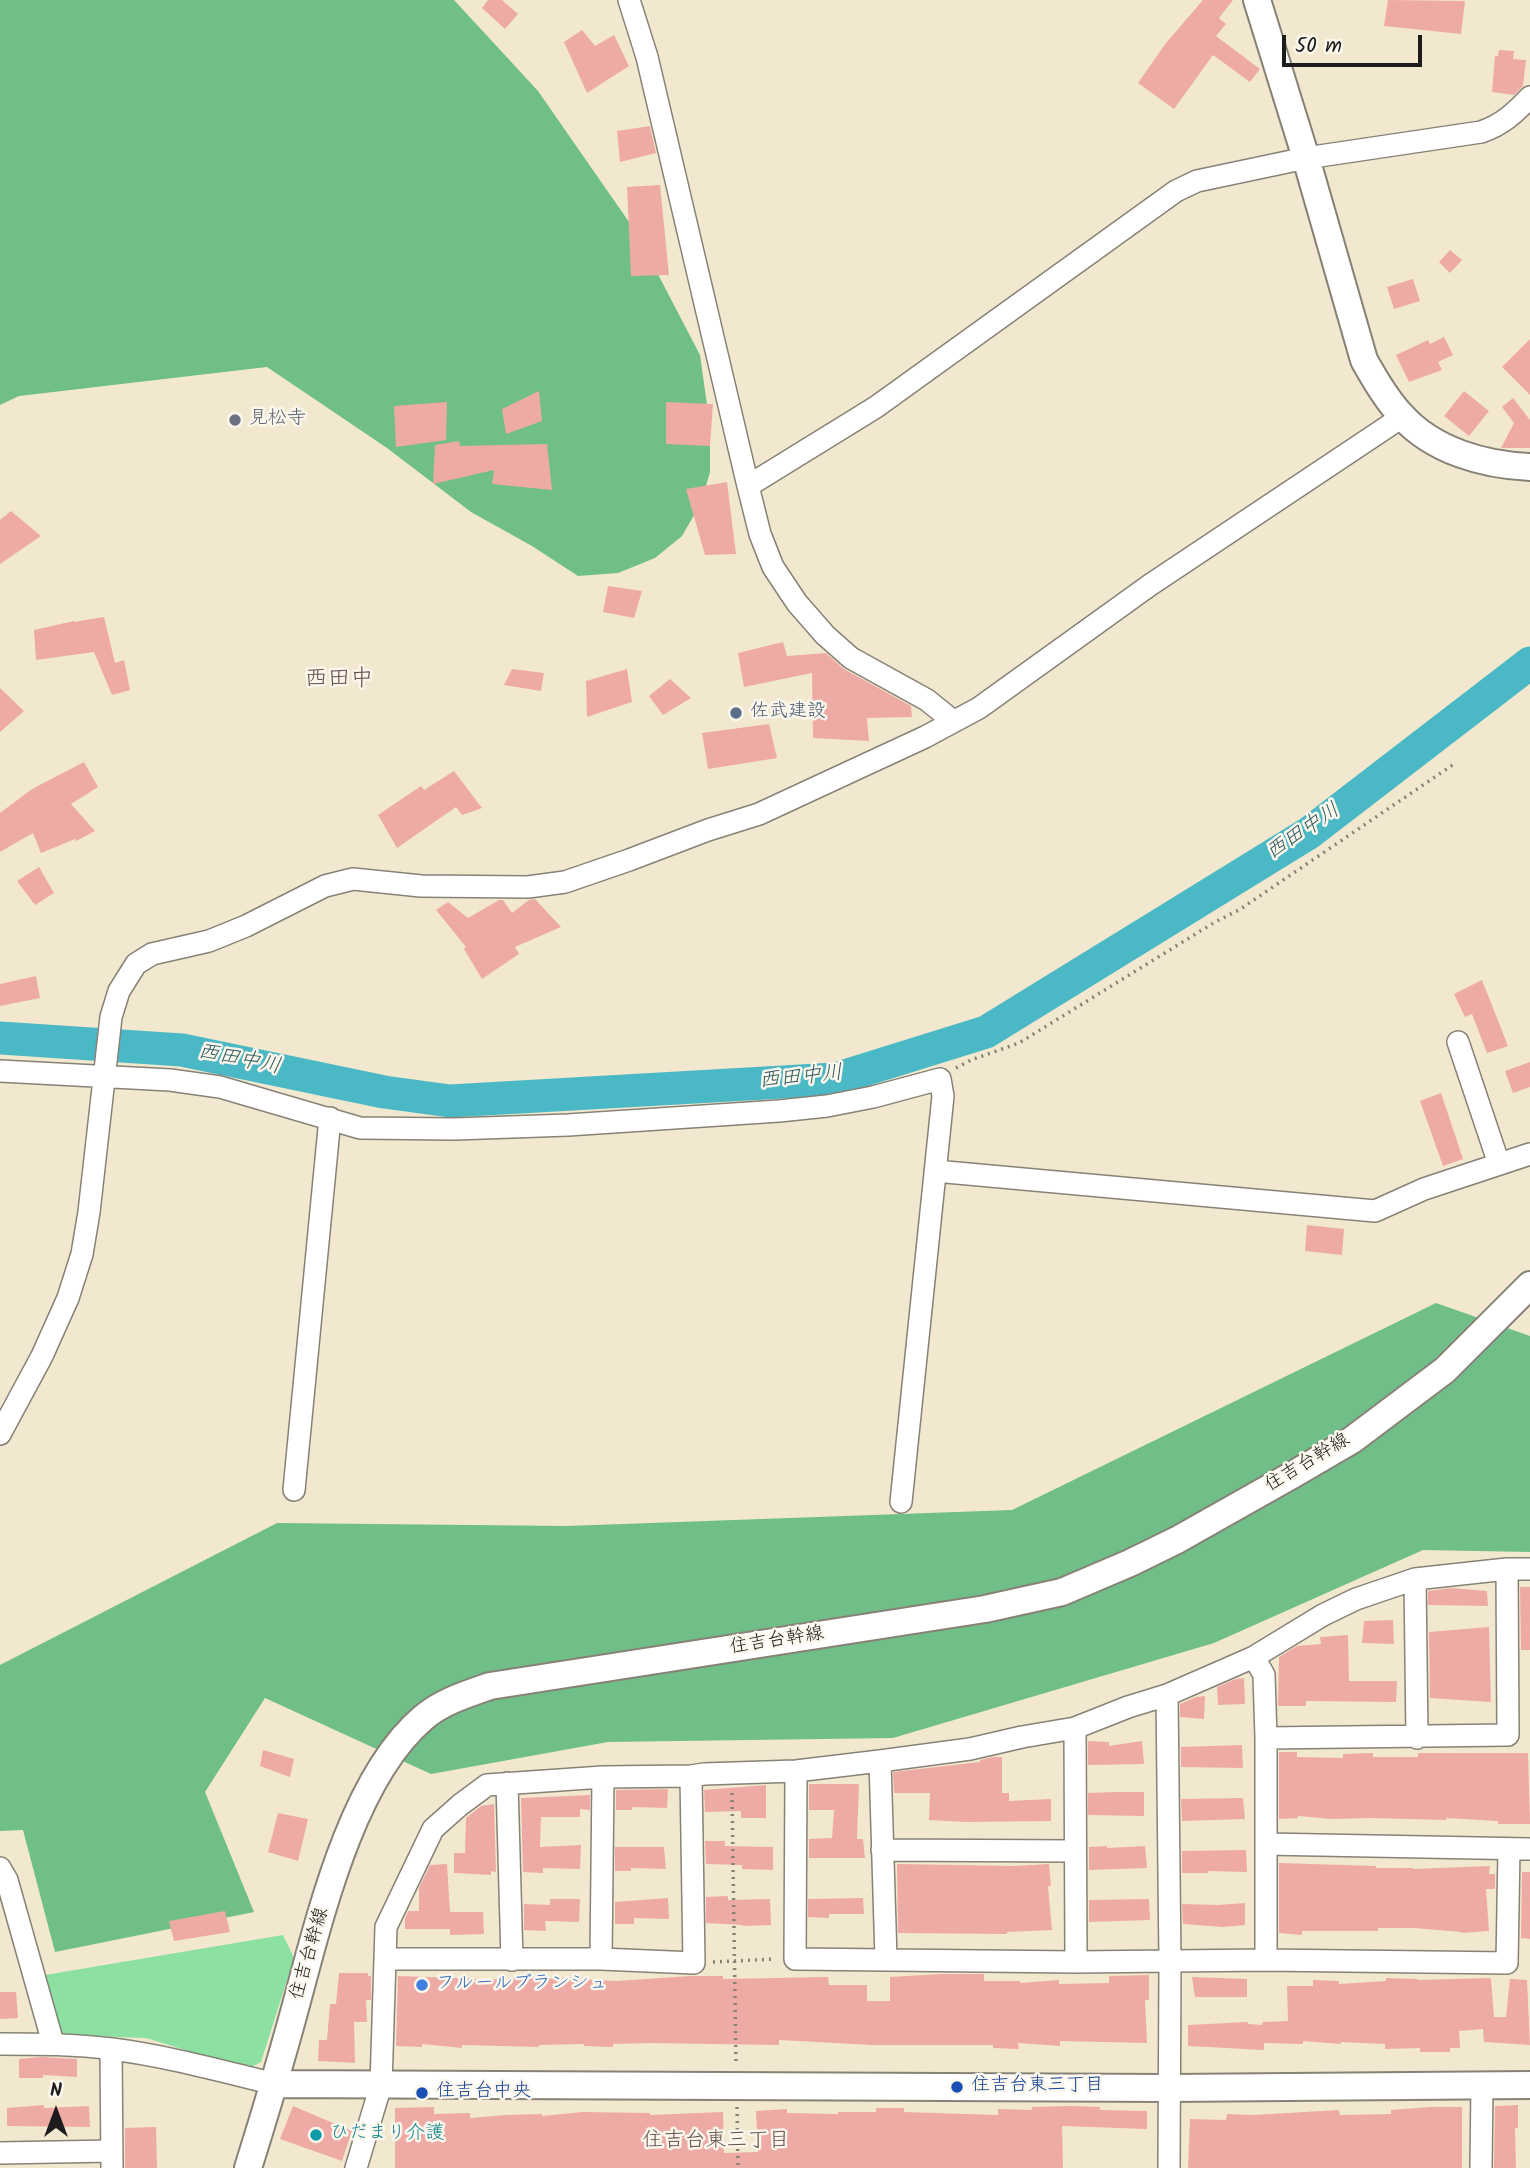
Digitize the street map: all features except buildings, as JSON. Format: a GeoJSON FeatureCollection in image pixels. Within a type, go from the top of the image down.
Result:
{"type":"FeatureCollection","features":[{"type":"Feature","properties":{"kind":"street"},"geometry":{"type":"LineString","coordinates":[[629,0],[647,57],[760,534],[773,567],[797,603],[825,635],[852,658],[927,700],[953,721]]}},
{"type":"Feature","properties":{"kind":"street"},"geometry":{"type":"LineString","coordinates":[[1257,0],[1307,158],[1364,360],[1378,386],[1402,417],[1437,444],[1467,456],[1507,466],[1530,467]]}},
{"type":"Feature","properties":{"kind":"street"},"geometry":{"type":"LineString","coordinates":[[748,486],[876,407],[1176,191],[1198,180],[1307,158],[1481,132],[1495,128],[1510,118],[1530,97]]}},
{"type":"Feature","properties":{"kind":"street"},"geometry":{"type":"LineString","coordinates":[[0,1434],[68,1298],[82,1254],[111,1017],[119,991],[136,964],[152,954],[209,941],[325,886],[353,879],[421,886],[528,887],[565,882],[759,814],[925,737],[979,708],[1150,585],[1402,417]]}},
{"type":"Feature","properties":{"kind":"street"},"geometry":{"type":"LineString","coordinates":[[1458,1042],[1499,1164]]}},
{"type":"Feature","properties":{"kind":"street"},"geometry":{"type":"LineString","coordinates":[[0,1071],[106,1071],[220,1087],[360,1128],[455,1129],[569,1125],[827,1106],[940,1079],[943,1096],[901,1502]]}},
{"type":"Feature","properties":{"kind":"street"},"geometry":{"type":"LineString","coordinates":[[294,1490],[330,1118]]}},
{"type":"Feature","properties":{"kind":"street"},"geometry":{"type":"LineString","coordinates":[[935,1171],[1375,1211],[1424,1189],[1530,1154]]}},
{"type":"Feature","properties":{"kind":"street","name":"住吉台幹線"},"geometry":{"type":"LineString","coordinates":[[248,2168],[275,2084],[317,1928],[348,1837],[377,1773],[398,1744],[424,1717],[457,1698],[490,1686],[971,1611],[1062,1592],[1177,1540],[1352,1440],[1445,1370],[1530,1285]]}},
{"type":"Feature","properties":{"kind":"street"},"geometry":{"type":"LineString","coordinates":[[1266,1738],[1508,1735],[1507,1569]]}},
{"type":"Feature","properties":{"kind":"street"},"geometry":{"type":"LineString","coordinates":[[356,2168],[381,2085],[386,1927],[433,1829],[487,1785],[603,1777],[796,1771],[970,1749],[1075,1728],[1167,1695],[1254,1657],[1334,1609],[1356,1599],[1415,1579],[1530,1569]]}},
{"type":"Feature","properties":{"kind":"street"},"geometry":{"type":"LineString","coordinates":[[1415,1579],[1417,1738]]}},
{"type":"Feature","properties":{"kind":"street"},"geometry":{"type":"LineString","coordinates":[[1254,1657],[1264,1675],[1266,1960]]}},
{"type":"Feature","properties":{"kind":"street"},"geometry":{"type":"LineString","coordinates":[[1167,1695],[1169,2168]]}},
{"type":"Feature","properties":{"kind":"street"},"geometry":{"type":"LineString","coordinates":[[1075,1728],[1076,1962]]}},
{"type":"Feature","properties":{"kind":"street"},"geometry":{"type":"LineString","coordinates":[[880,1761],[886,1959]]}},
{"type":"Feature","properties":{"kind":"street"},"geometry":{"type":"LineString","coordinates":[[796,1771],[795,1959],[1507,1963],[1508,1849]]}},
{"type":"Feature","properties":{"kind":"street"},"geometry":{"type":"LineString","coordinates":[[386,1959],[601,1959],[694,1963],[691,1776]]}},
{"type":"Feature","properties":{"kind":"street"},"geometry":{"type":"LineString","coordinates":[[601,1959],[603,1777]]}},
{"type":"Feature","properties":{"kind":"street"},"geometry":{"type":"LineString","coordinates":[[508,1783],[512,1960]]}},
{"type":"Feature","properties":{"kind":"street"},"geometry":{"type":"LineString","coordinates":[[1266,1844],[1530,1849]]}},
{"type":"Feature","properties":{"kind":"street"},"geometry":{"type":"LineString","coordinates":[[883,1850],[1075,1851]]}},
{"type":"Feature","properties":{"kind":"street"},"geometry":{"type":"LineString","coordinates":[[0,1868],[7,1880],[10,1927],[53,2043]]}},
{"type":"Feature","properties":{"kind":"street"},"geometry":{"type":"LineString","coordinates":[[0,2045],[53,2043],[111,2049],[153,2055],[275,2084],[1169,2088],[1530,2085]]}},
{"type":"Feature","properties":{"kind":"street"},"geometry":{"type":"LineString","coordinates":[[0,2153],[112,2160],[111,2049]]}},
{"type":"Feature","properties":{"kind":"street"},"geometry":{"type":"LineString","coordinates":[[1481,2168],[1482,2085]]}},
{"type":"Feature","properties":{"kind":"path"},"geometry":{"type":"LineString","coordinates":[[940,1079],[971,1060],[1019,1043],[1215,922],[1239,910],[1454,764]]}},
{"type":"Feature","properties":{"kind":"path"},"geometry":{"type":"LineString","coordinates":[[732,1773],[738,2168]]}},
{"type":"Feature","properties":{"kind":"path"},"geometry":{"type":"LineString","coordinates":[[694,1963],[795,1959]]}},
{"type":"Feature","properties":{"kind":"green space"},"geometry":{"type":"Polygon","coordinates":[[[0,0],[454,0],[538,91],[636,232],[700,355],[710,426],[710,472],[701,503],[682,536],[655,558],[618,573],[578,576],[532,546],[471,512],[387,448],[267,367],[19,396],[0,405],[0,0]]]}},
{"type":"Feature","properties":{"kind":"green space"},"geometry":{"type":"Polygon","coordinates":[[[1436,1303],[1530,1336],[1530,1552],[1423,1550],[1214,1643],[893,1738],[608,1742],[431,1774],[265,1698],[205,1792],[254,1912],[55,1952],[23,1830],[0,1831],[0,1665],[277,1523],[567,1526],[1012,1510],[1436,1303]]]}},
{"type":"Feature","properties":{"kind":"green space"},"geometry":{"type":"Polygon","coordinates":[[[283,1935],[294,1958],[261,2062],[247,2069],[146,2038],[60,2035],[45,1975],[283,1935]]]}},
{"type":"Feature","properties":{"kind":"waterway","name":"西田中川"},"geometry":{"type":"LineString","coordinates":[[0,1038],[182,1050],[384,1092],[450,1101],[835,1079],[986,1032],[1309,833],[1530,663]]}},
{"type":"Feature","properties":{"kind":"place","name":"見松寺"},"geometry":{"type":"Point","coordinates":[235,420]}},
{"type":"Feature","properties":{"kind":"place","name":"佐武建設"},"geometry":{"type":"Point","coordinates":[736,713]}},
{"type":"Feature","properties":{"kind":"place","name":"フルールブランシュ"},"geometry":{"type":"Point","coordinates":[422,1985]}},
{"type":"Feature","properties":{"kind":"place","name":"住吉台東三丁目"},"geometry":{"type":"Point","coordinates":[957,2087]}},
{"type":"Feature","properties":{"kind":"place","name":"住吉台中央"},"geometry":{"type":"Point","coordinates":[422,2093]}},
{"type":"Feature","properties":{"kind":"place","name":"ひだまり介護"},"geometry":{"type":"Point","coordinates":[316,2135]}},
{"type":"Feature","properties":{"kind":"district","name":"西田中"},"geometry":{"type":"Point","coordinates":[339,681]}},
{"type":"Feature","properties":{"kind":"district","name":"住吉台東三丁目"},"geometry":{"type":"Point","coordinates":[716,2142]}}]}
